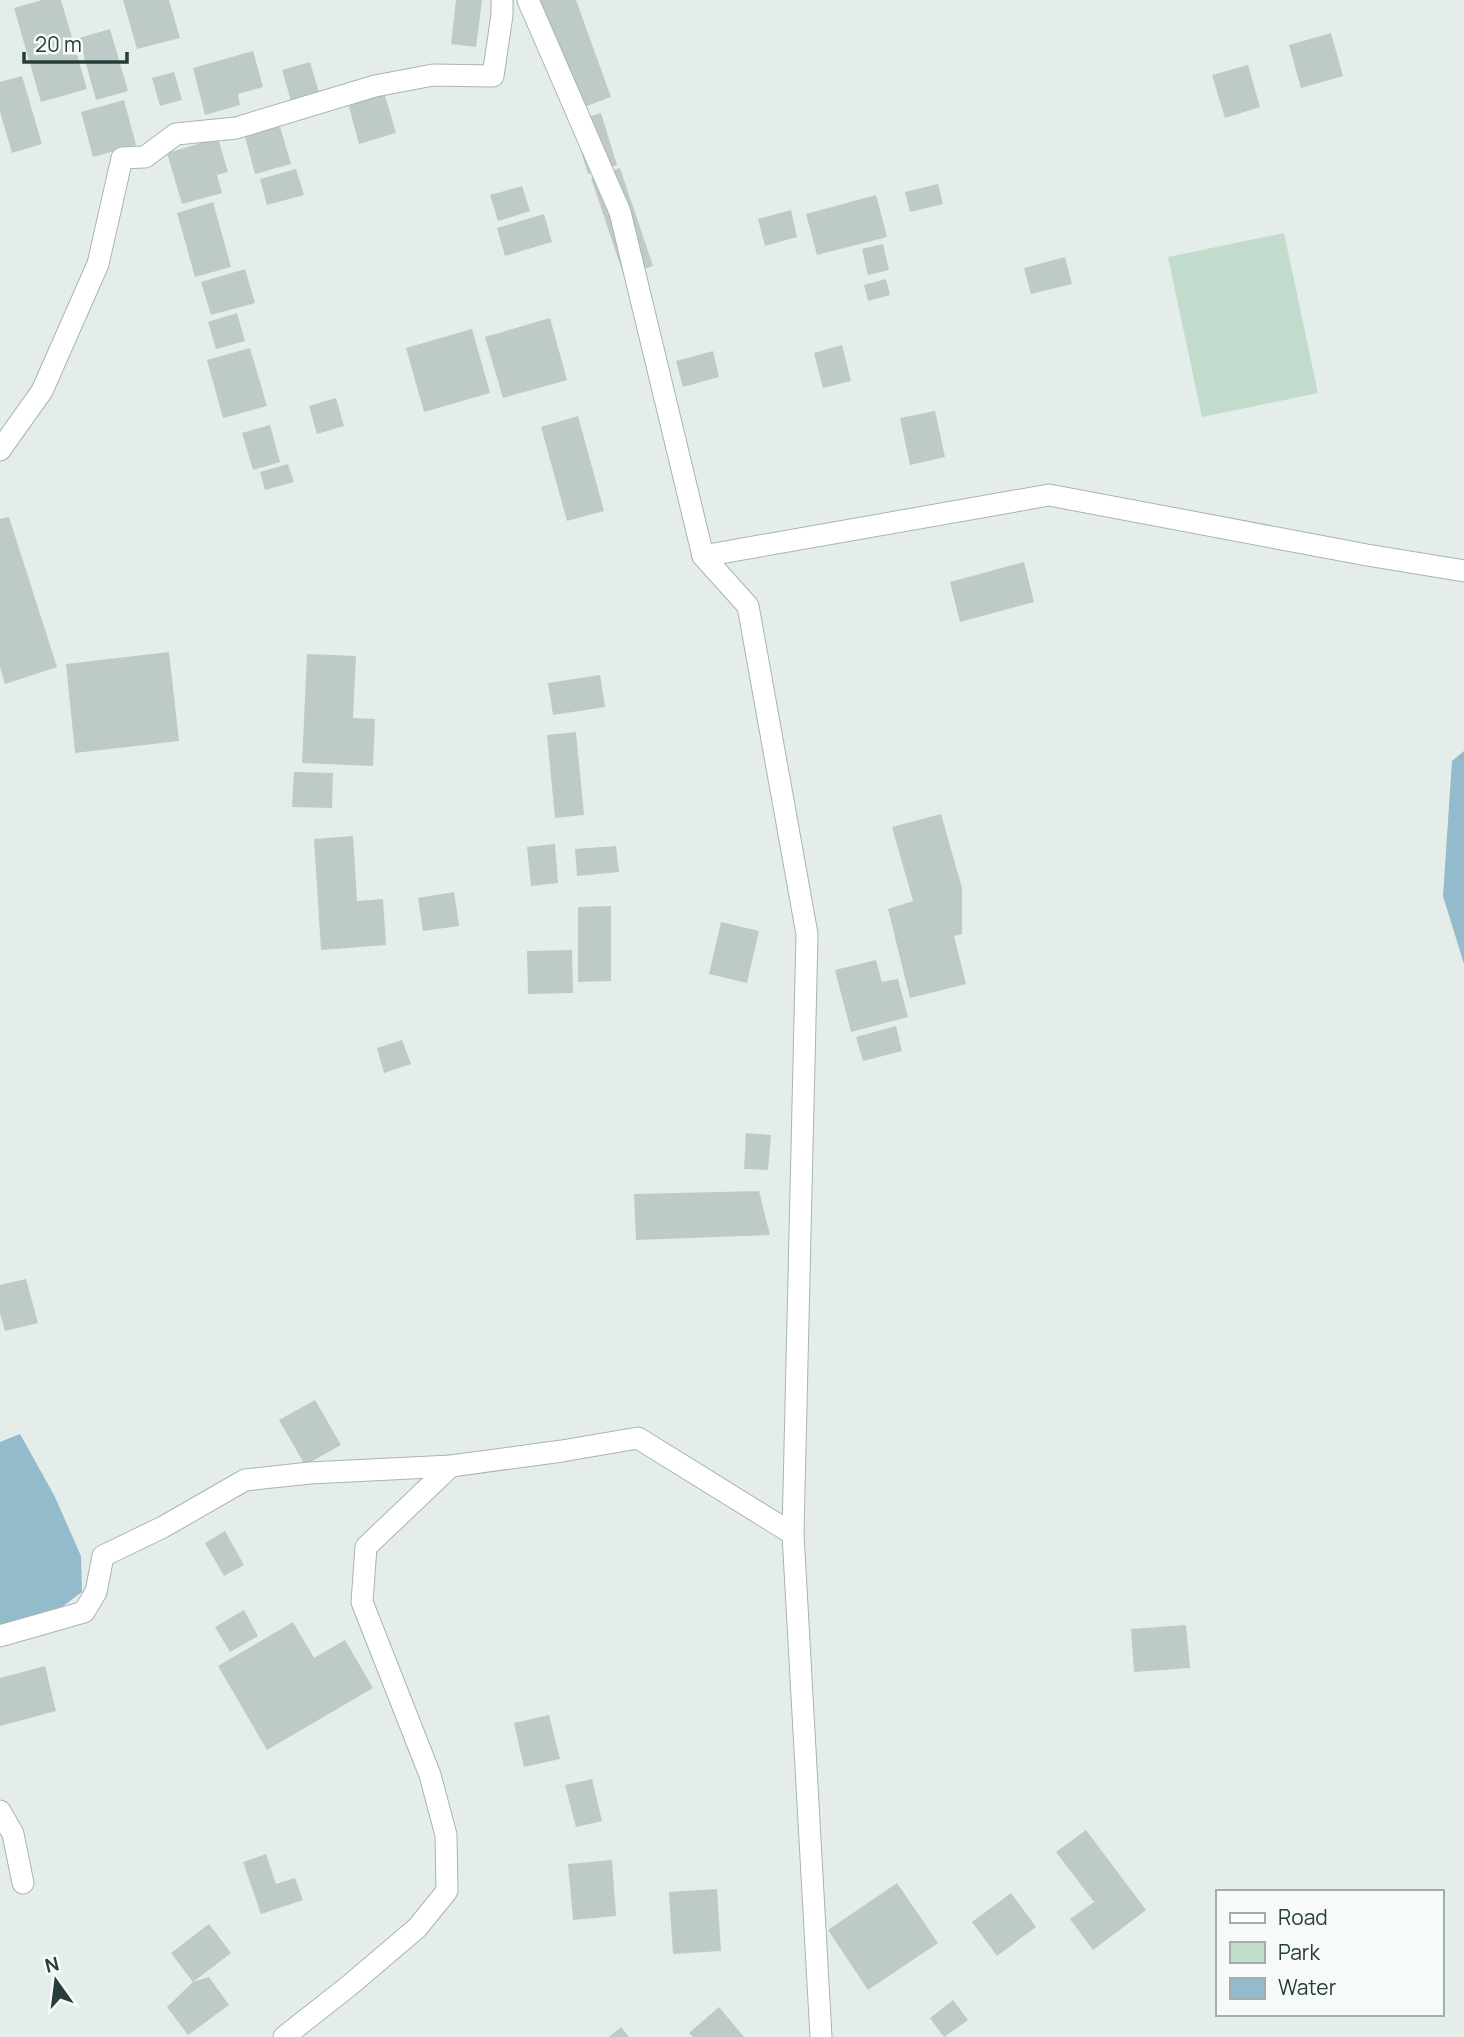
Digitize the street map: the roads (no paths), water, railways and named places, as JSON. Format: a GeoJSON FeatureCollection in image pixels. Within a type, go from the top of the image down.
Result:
{"type":"FeatureCollection","features":[{"type":"Feature","properties":{"kind":"street"},"geometry":{"type":"LineString","coordinates":[[0,450],[42,391],[98,264],[122,158],[145,157],[176,134],[236,128],[375,86],[433,75],[493,76],[502,0]]}},
{"type":"Feature","properties":{"kind":"street"},"geometry":{"type":"LineString","coordinates":[[528,0],[620,212],[703,556],[748,606],[807,934],[793,1534],[821,2037]]}},
{"type":"Feature","properties":{"kind":"street"},"geometry":{"type":"LineString","coordinates":[[703,556],[1049,495],[1464,571]]}},
{"type":"Feature","properties":{"kind":"street"},"geometry":{"type":"LineString","coordinates":[[0,1636],[84,1612],[96,1592],[103,1556],[163,1527],[245,1480],[310,1473],[451,1466],[638,1438],[793,1534]]}},
{"type":"Feature","properties":{"kind":"street"},"geometry":{"type":"LineString","coordinates":[[284,2037],[417,1928],[447,1891],[446,1835],[430,1775],[362,1602],[366,1546],[451,1466]]}},
{"type":"Feature","properties":{"kind":"street"},"geometry":{"type":"LineString","coordinates":[[0,1811],[13,1834],[23,1883]]}},
{"type":"Feature","properties":{"kind":"water"},"geometry":{"type":"Polygon","coordinates":[[[1464,751],[1464,964],[1443,896],[1452,761],[1464,751]]]}},
{"type":"Feature","properties":{"kind":"water"},"geometry":{"type":"Polygon","coordinates":[[[20,1434],[54,1495],[81,1556],[82,1592],[36,1626],[0,1624],[0,1442],[20,1434]]]}}]}
